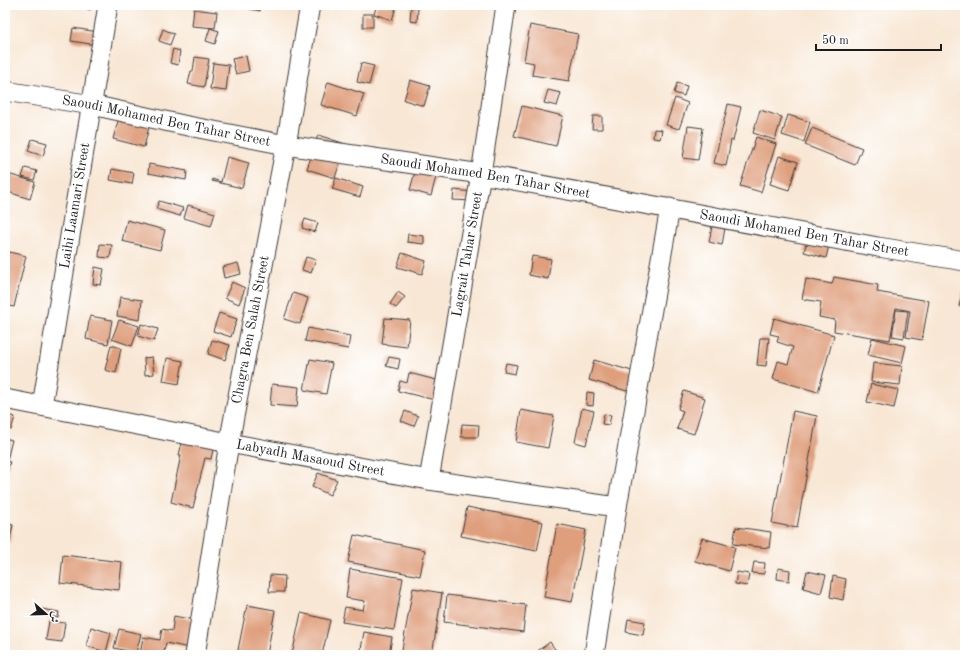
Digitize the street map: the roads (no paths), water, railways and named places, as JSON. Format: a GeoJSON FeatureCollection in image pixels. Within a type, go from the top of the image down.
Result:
{"type":"FeatureCollection","features":[{"type":"Feature","properties":{"kind":"street","name":"Laihi Laamari Street"},"geometry":{"type":"LineString","coordinates":[[42,406],[108,5]]}},
{"type":"Feature","properties":{"kind":"street","name":"Chagra Ben Salah Street"},"geometry":{"type":"LineString","coordinates":[[195,655],[229,443],[286,145],[310,5]]}},
{"type":"Feature","properties":{"kind":"street","name":"Lagrait Tahar Street"},"geometry":{"type":"LineString","coordinates":[[429,480],[481,174],[506,5]]}},
{"type":"Feature","properties":{"kind":"street","name":"Saoudi Mohamed Ben Tahar Street"},"geometry":{"type":"LineString","coordinates":[[5,91],[92,105],[183,125],[286,145],[481,174],[878,247],[965,261]]}},
{"type":"Feature","properties":{"kind":"street"},"geometry":{"type":"LineString","coordinates":[[594,655],[617,507],[670,208]]}},
{"type":"Feature","properties":{"kind":"street","name":"Labyadh Masaoud Street"},"geometry":{"type":"LineString","coordinates":[[5,399],[429,480],[617,507]]}}]}
